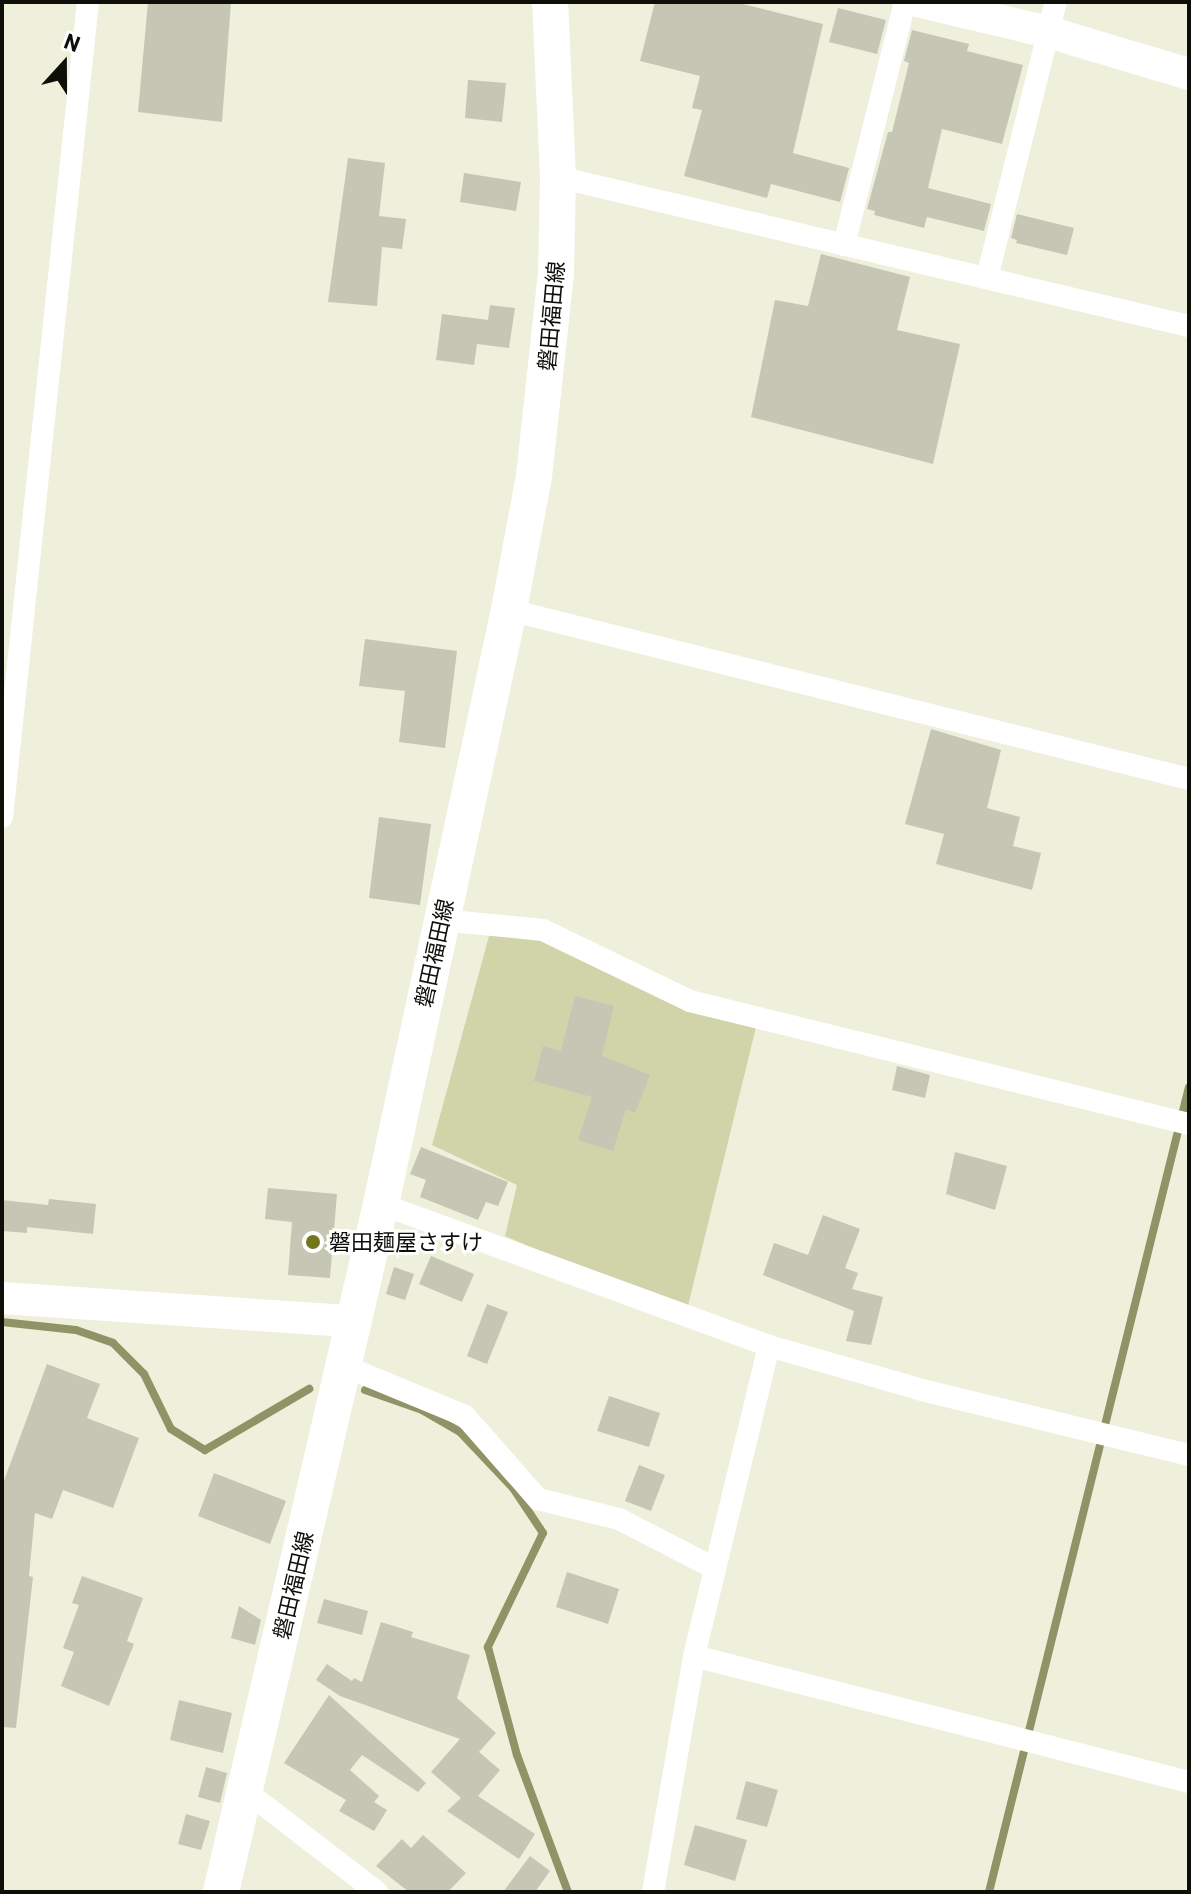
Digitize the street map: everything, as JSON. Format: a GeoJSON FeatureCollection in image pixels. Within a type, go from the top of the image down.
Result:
{"type":"FeatureCollection","features":[{"type":"Feature","properties":{"kind":"main road","name":"磐田福田線"},"geometry":{"type":"LineString","coordinates":[[221,1892],[247,1792],[351,1321],[381,1204],[509,610],[534,476],[556,274],[558,177],[550,2]]}},
{"type":"Feature","properties":{"kind":"street"},"geometry":{"type":"LineString","coordinates":[[2,817],[88,2]]}},
{"type":"Feature","properties":{"kind":"street"},"geometry":{"type":"LineString","coordinates":[[844,245],[905,2]]}},
{"type":"Feature","properties":{"kind":"street"},"geometry":{"type":"LineString","coordinates":[[921,2],[1052,17],[1189,74]]}},
{"type":"Feature","properties":{"kind":"street"},"geometry":{"type":"LineString","coordinates":[[987,278],[1052,17]]}},
{"type":"Feature","properties":{"kind":"street"},"geometry":{"type":"LineString","coordinates":[[558,177],[1189,326]]}},
{"type":"Feature","properties":{"kind":"street"},"geometry":{"type":"LineString","coordinates":[[509,610],[1189,779]]}},
{"type":"Feature","properties":{"kind":"street"},"geometry":{"type":"LineString","coordinates":[[441,920],[543,930],[690,1001],[1180,1121]]}},
{"type":"Feature","properties":{"kind":"street"},"geometry":{"type":"LineString","coordinates":[[381,1204],[769,1346],[922,1390],[1189,1455]]}},
{"type":"Feature","properties":{"kind":"street"},"geometry":{"type":"LineString","coordinates":[[2,1298],[351,1321]]}},
{"type":"Feature","properties":{"kind":"street"},"geometry":{"type":"LineString","coordinates":[[653,1892],[694,1656],[769,1346]]}},
{"type":"Feature","properties":{"kind":"street"},"geometry":{"type":"LineString","coordinates":[[342,1365],[465,1416],[538,1499],[619,1519],[714,1568]]}},
{"type":"Feature","properties":{"kind":"street"},"geometry":{"type":"LineString","coordinates":[[694,1656],[1189,1782]]}},
{"type":"Feature","properties":{"kind":"street"},"geometry":{"type":"LineString","coordinates":[[247,1792],[377,1892]]}},
{"type":"Feature","properties":{"kind":"green space"},"geometry":{"type":"Polygon","coordinates":[[[492,925],[562,939],[758,1019],[686,1314],[505,1236],[517,1185],[432,1145],[492,925]]]}},
{"type":"Feature","properties":{"kind":"building"},"geometry":{"type":"Polygon","coordinates":[[[148,2],[231,2],[222,122],[138,112],[148,2]]]}},
{"type":"Feature","properties":{"kind":"building"},"geometry":{"type":"Polygon","coordinates":[[[655,2],[735,2],[823,24],[793,153],[849,168],[840,202],[771,184],[767,198],[684,176],[702,110],[692,108],[700,76],[640,61],[655,2]]]}},
{"type":"Feature","properties":{"kind":"building"},"geometry":{"type":"Polygon","coordinates":[[[838,8],[886,20],[877,54],[829,42],[838,8]]]}},
{"type":"Feature","properties":{"kind":"building"},"geometry":{"type":"Polygon","coordinates":[[[912,30],[969,44],[967,51],[1023,65],[1002,144],[942,129],[928,188],[991,204],[984,231],[927,217],[924,228],[874,215],[875,211],[867,209],[888,132],[892,132],[909,63],[904,61],[912,30]]]}},
{"type":"Feature","properties":{"kind":"building"},"geometry":{"type":"Polygon","coordinates":[[[468,80],[506,83],[502,122],[465,118],[468,80]]]}},
{"type":"Feature","properties":{"kind":"building"},"geometry":{"type":"Polygon","coordinates":[[[348,158],[385,163],[379,216],[406,219],[402,249],[382,247],[377,306],[328,302],[348,158]]]}},
{"type":"Feature","properties":{"kind":"building"},"geometry":{"type":"Polygon","coordinates":[[[464,173],[521,182],[516,211],[460,202],[464,173]]]}},
{"type":"Feature","properties":{"kind":"building"},"geometry":{"type":"Polygon","coordinates":[[[1017,214],[1074,228],[1067,255],[1016,243],[1017,240],[1011,238],[1017,214]]]}},
{"type":"Feature","properties":{"kind":"building"},"geometry":{"type":"Polygon","coordinates":[[[821,254],[910,277],[897,330],[960,344],[933,464],[751,417],[775,300],[808,306],[821,254]]]}},
{"type":"Feature","properties":{"kind":"building"},"geometry":{"type":"Polygon","coordinates":[[[490,305],[515,308],[509,348],[477,344],[474,365],[436,360],[442,314],[488,320],[490,305]]]}},
{"type":"Feature","properties":{"kind":"building"},"geometry":{"type":"Polygon","coordinates":[[[365,639],[457,651],[445,748],[399,742],[405,691],[359,686],[365,639]]]}},
{"type":"Feature","properties":{"kind":"building"},"geometry":{"type":"Polygon","coordinates":[[[931,729],[1001,750],[987,808],[1020,817],[1013,846],[1041,853],[1032,890],[936,864],[944,834],[905,824],[931,729]]]}},
{"type":"Feature","properties":{"kind":"building"},"geometry":{"type":"Polygon","coordinates":[[[379,817],[431,824],[420,905],[369,898],[379,817]]]}},
{"type":"Feature","properties":{"kind":"building"},"geometry":{"type":"Polygon","coordinates":[[[575,996],[614,1006],[602,1056],[650,1075],[635,1113],[626,1109],[613,1151],[578,1140],[592,1097],[534,1081],[543,1046],[561,1051],[575,996]]]}},
{"type":"Feature","properties":{"kind":"building"},"geometry":{"type":"Polygon","coordinates":[[[897,1066],[930,1075],[925,1098],[892,1090],[897,1066]]]}},
{"type":"Feature","properties":{"kind":"building"},"geometry":{"type":"Polygon","coordinates":[[[421,1147],[508,1182],[498,1206],[486,1202],[478,1220],[420,1197],[426,1180],[410,1174],[421,1147]]]}},
{"type":"Feature","properties":{"kind":"building"},"geometry":{"type":"Polygon","coordinates":[[[955,1152],[1007,1166],[995,1210],[946,1194],[955,1152]]]}},
{"type":"Feature","properties":{"kind":"building"},"geometry":{"type":"Polygon","coordinates":[[[268,1188],[337,1194],[330,1278],[288,1275],[292,1222],[265,1219],[268,1188]]]}},
{"type":"Feature","properties":{"kind":"building"},"geometry":{"type":"Polygon","coordinates":[[[49,1199],[96,1204],[93,1234],[27,1227],[27,1233],[2,1231],[2,1200],[48,1205],[49,1199]]]}},
{"type":"Feature","properties":{"kind":"building"},"geometry":{"type":"Polygon","coordinates":[[[823,1215],[860,1229],[845,1268],[858,1273],[852,1289],[883,1297],[871,1345],[846,1341],[854,1311],[763,1275],[774,1243],[808,1255],[823,1215]]]}},
{"type":"Feature","properties":{"kind":"building"},"geometry":{"type":"Polygon","coordinates":[[[431,1256],[474,1274],[462,1302],[419,1284],[431,1256]]]}},
{"type":"Feature","properties":{"kind":"building"},"geometry":{"type":"Polygon","coordinates":[[[394,1267],[414,1274],[405,1300],[386,1294],[394,1267]]]}},
{"type":"Feature","properties":{"kind":"building"},"geometry":{"type":"Polygon","coordinates":[[[487,1304],[508,1312],[487,1364],[467,1356],[487,1304]]]}},
{"type":"Feature","properties":{"kind":"building"},"geometry":{"type":"Polygon","coordinates":[[[47,1364],[100,1384],[87,1418],[139,1438],[113,1508],[63,1490],[52,1519],[35,1513],[29,1576],[33,1577],[16,1728],[2,1727],[2,1486],[47,1364]]]}},
{"type":"Feature","properties":{"kind":"building"},"geometry":{"type":"Polygon","coordinates":[[[609,1396],[660,1413],[649,1447],[597,1431],[609,1396]]]}},
{"type":"Feature","properties":{"kind":"building"},"geometry":{"type":"Polygon","coordinates":[[[639,1465],[665,1475],[651,1511],[625,1501],[639,1465]]]}},
{"type":"Feature","properties":{"kind":"building"},"geometry":{"type":"Polygon","coordinates":[[[214,1473],[286,1501],[270,1544],[198,1516],[214,1473]]]}},
{"type":"Feature","properties":{"kind":"building"},"geometry":{"type":"Polygon","coordinates":[[[567,1572],[619,1589],[608,1624],[556,1607],[567,1572]]]}},
{"type":"Feature","properties":{"kind":"building"},"geometry":{"type":"Polygon","coordinates":[[[82,1576],[143,1598],[127,1641],[134,1644],[109,1706],[61,1686],[74,1652],[63,1648],[79,1605],[72,1603],[82,1576]]]}},
{"type":"Feature","properties":{"kind":"building"},"geometry":{"type":"Polygon","coordinates":[[[324,1599],[368,1611],[362,1635],[317,1623],[324,1599]]]}},
{"type":"Feature","properties":{"kind":"building"},"geometry":{"type":"Polygon","coordinates":[[[239,1606],[261,1620],[255,1645],[231,1638],[239,1606]]]}},
{"type":"Feature","properties":{"kind":"building"},"geometry":{"type":"Polygon","coordinates":[[[381,1622],[413,1632],[411,1637],[470,1655],[457,1698],[496,1733],[479,1752],[500,1770],[478,1796],[535,1834],[519,1859],[447,1811],[461,1798],[431,1772],[460,1739],[340,1696],[316,1680],[327,1664],[352,1681],[354,1678],[362,1682],[381,1622]]]}},
{"type":"Feature","properties":{"kind":"building"},"geometry":{"type":"Polygon","coordinates":[[[329,1695],[426,1783],[418,1792],[362,1755],[350,1770],[379,1796],[374,1802],[387,1810],[374,1831],[339,1811],[346,1800],[284,1763],[329,1695]]]}},
{"type":"Feature","properties":{"kind":"building"},"geometry":{"type":"Polygon","coordinates":[[[179,1700],[232,1713],[223,1753],[170,1740],[179,1700]]]}},
{"type":"Feature","properties":{"kind":"building"},"geometry":{"type":"Polygon","coordinates":[[[206,1767],[227,1773],[220,1803],[198,1797],[206,1767]]]}},
{"type":"Feature","properties":{"kind":"building"},"geometry":{"type":"Polygon","coordinates":[[[746,1781],[778,1790],[767,1827],[736,1819],[746,1781]]]}},
{"type":"Feature","properties":{"kind":"building"},"geometry":{"type":"Polygon","coordinates":[[[186,1814],[210,1821],[201,1850],[178,1844],[186,1814]]]}},
{"type":"Feature","properties":{"kind":"building"},"geometry":{"type":"Polygon","coordinates":[[[695,1825],[747,1840],[735,1881],[684,1865],[695,1825]]]}},
{"type":"Feature","properties":{"kind":"building"},"geometry":{"type":"Polygon","coordinates":[[[423,1835],[466,1873],[448,1892],[409,1892],[376,1866],[402,1839],[411,1848],[423,1835]]]}},
{"type":"Feature","properties":{"kind":"building"},"geometry":{"type":"Polygon","coordinates":[[[530,1856],[550,1871],[535,1892],[503,1892],[530,1856]]]}},
{"type":"Feature","properties":{"kind":"waterway"},"geometry":{"type":"LineString","coordinates":[[989,1892],[1189,1087]]}},
{"type":"Feature","properties":{"kind":"waterway"},"geometry":{"type":"LineString","coordinates":[[2,1322],[76,1330],[113,1343],[144,1374],[171,1429],[205,1450],[309,1389]]}},
{"type":"Feature","properties":{"kind":"waterway"},"geometry":{"type":"LineString","coordinates":[[365,1390],[422,1410],[460,1432],[513,1488],[543,1533],[488,1647],[517,1755],[568,1892]]}},
{"type":"Feature","properties":{"kind":"place","name":"磐田麺屋さすけ"},"geometry":{"type":"Point","coordinates":[313,1242]}}]}
